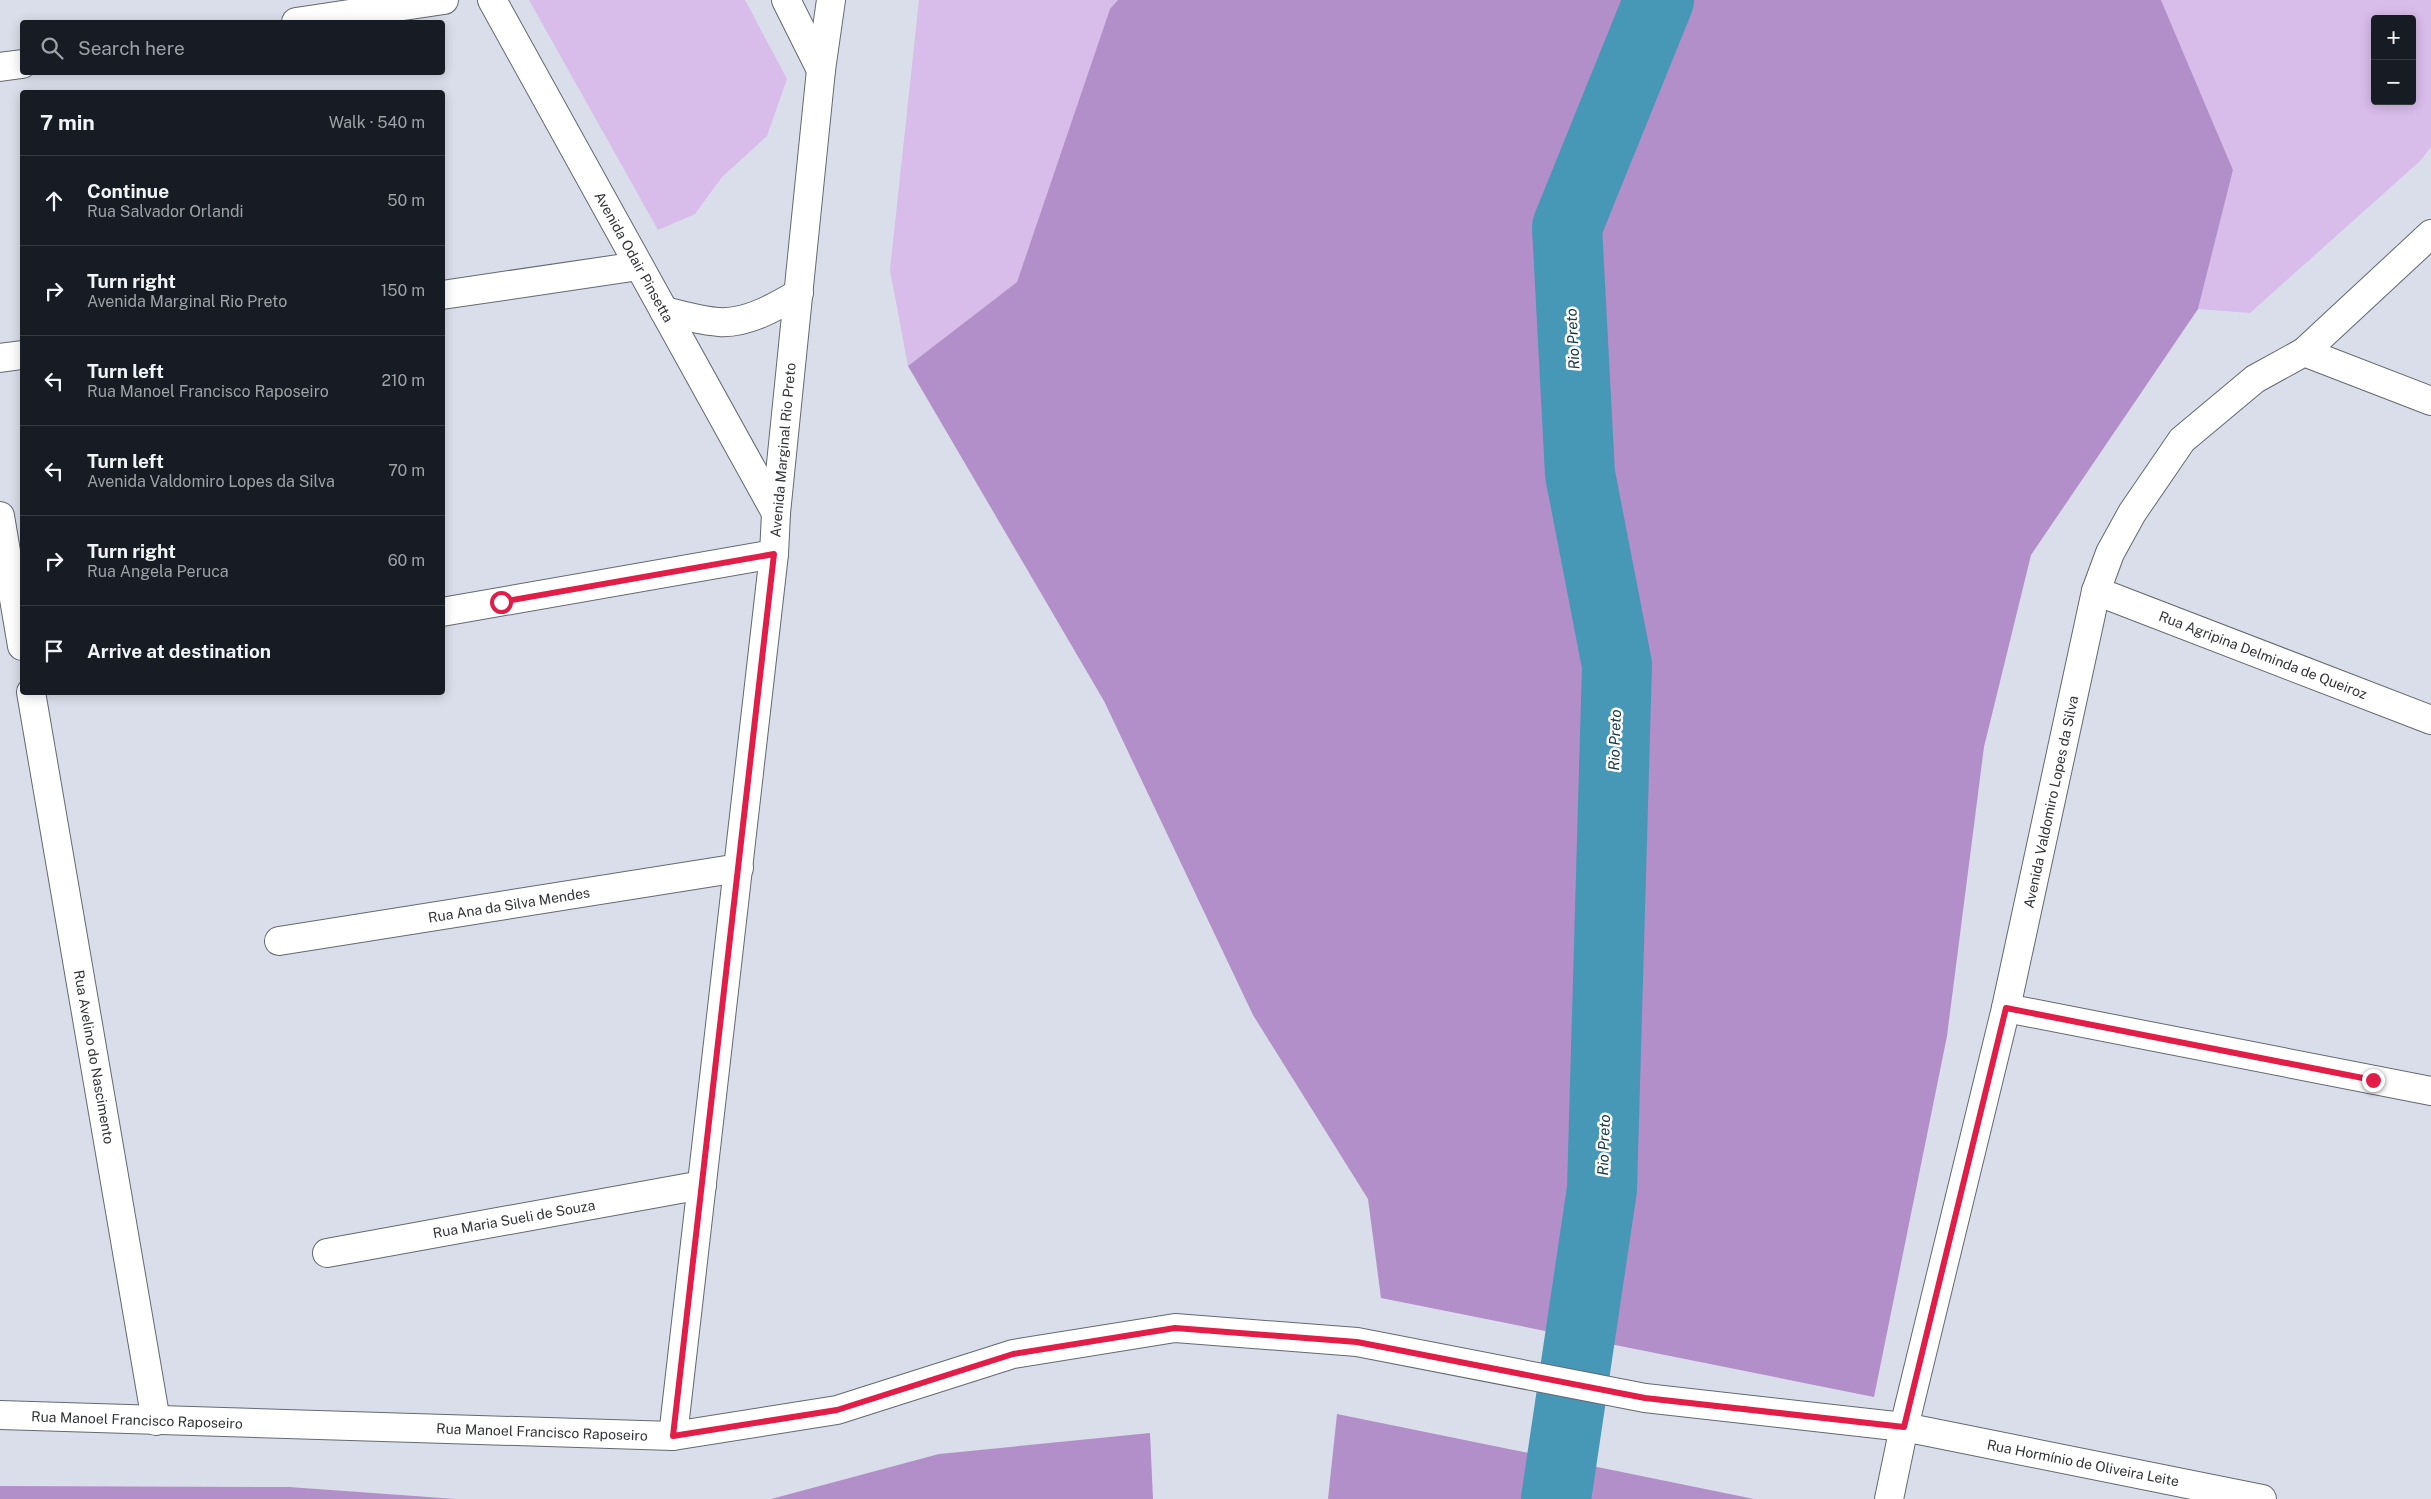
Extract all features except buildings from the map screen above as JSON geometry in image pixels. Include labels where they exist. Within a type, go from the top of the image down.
[{"type":"street","points":[[309,20],[444,0]]},
{"type":"street","name":"Avenida Odair Pinsetta","points":[[492,0],[776,513]]},
{"type":"street","points":[[786,0],[821,70]]},
{"type":"street","name":"Avenida Marginal Rio Preto","points":[[673,1436],[774,554],[776,513],[821,70],[831,0]]},
{"type":"street","points":[[0,67],[20,64]]},
{"type":"street","name":"Avenida Valdomiro Lopes da Silva","points":[[1889,1499],[1904,1427],[2006,1008],[2096,591],[2110,553],[2132,513],[2182,440],[2255,379],[2304,352],[2431,234]]},
{"type":"street","points":[[445,294],[640,266]]},
{"type":"street","points":[[664,312],[720,322],[741,319],[775,308],[799,293]]},
{"type":"street","points":[[2304,352],[2431,401]]},
{"type":"street","points":[[0,358],[20,355]]},
{"type":"street","points":[[0,516],[20,634]]},
{"type":"street","points":[[445,611],[774,554]]},
{"type":"street","name":"Rua Agripina Delminda de Queiroz","points":[[2096,591],[2431,720]]},
{"type":"street","name":"Rua Avelino do Nascimento","points":[[31,695],[156,1421]]},
{"type":"street","name":"Rua Ana da Silva Mendes","points":[[279,941],[739,868]]},
{"type":"street","points":[[2006,1008],[2431,1091]]},
{"type":"street","name":"Rua Maria Sueli de Souza","points":[[327,1253],[702,1185]]},
{"type":"street","name":"Rua Manoel Francisco Raposeiro","points":[[0,1415],[673,1436],[837,1410],[1013,1354],[1175,1328],[1357,1342],[1645,1398],[1904,1427]]},
{"type":"street","name":"Rua Hormínio de Oliveira Leite","points":[[1904,1427],[2262,1499]]},
{"type":"shaded area","points":[[529,0],[745,0],[787,79],[767,136],[722,177],[695,214],[658,230]]},
{"type":"shaded area","points":[[919,0],[1118,0],[1110,10],[1017,282],[908,366],[890,270]]},
{"type":"shaded area","points":[[1118,0],[2161,0],[2233,170],[2198,309],[2031,555],[1984,747],[1947,1036],[1874,1397],[1381,1298],[1368,1199],[1253,1015],[1104,701],[908,366],[1017,282],[1110,9]]},
{"type":"shaded area","points":[[2161,0],[2431,0],[2431,147],[2420,161],[2250,313],[2198,309],[2233,170]]},
{"type":"shaded area","points":[[1337,1414],[1754,1499],[1328,1499]]},
{"type":"shaded area","points":[[1150,1433],[1153,1499],[771,1499],[939,1454]]},
{"type":"shaded area","points":[[0,1486],[289,1487],[456,1499],[0,1499]]},
{"type":"waterway","name":"Rio Preto","points":[[1556,1499],[1602,1189],[1617,665],[1580,474],[1567,227],[1659,0]]},
{"type":"route","points":[[501,602],[774,554],[673,1436],[837,1410],[1013,1354],[1175,1328],[1357,1342],[1645,1398],[1904,1427],[2006,1008],[2373,1080]]}]
